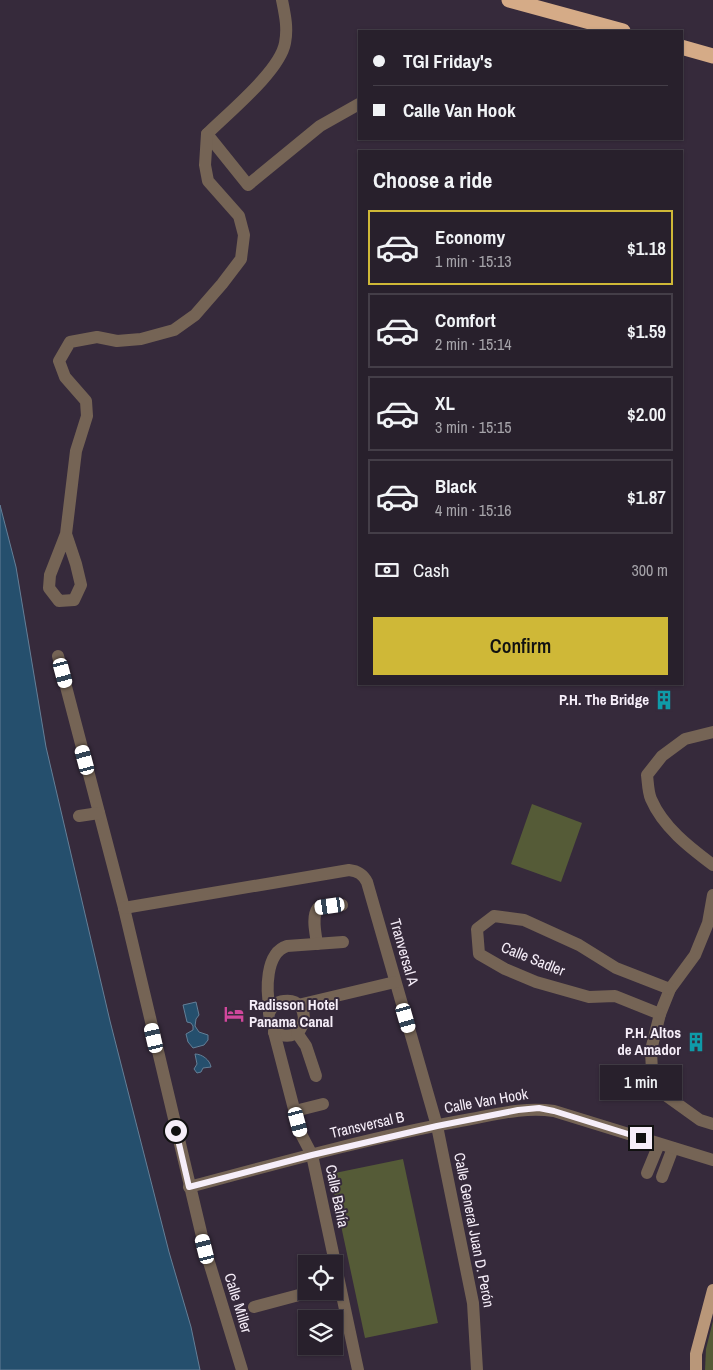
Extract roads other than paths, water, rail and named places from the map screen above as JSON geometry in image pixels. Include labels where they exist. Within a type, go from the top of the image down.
[{"type":"highway","points":[[509,0],[619,30]]},
{"type":"highway","points":[[683,48],[712,56]]},
{"type":"main road","points":[[696,1370],[696,1354],[713,1290]]},
{"type":"street","points":[[66,534],[81,585],[74,600],[59,601],[49,588],[50,575],[66,534],[76,451],[87,416],[86,401],[65,377],[59,361],[70,342],[97,337],[117,341],[141,339],[174,330],[195,315],[241,259],[244,235],[239,216],[208,181],[205,165],[207,134],[264,78],[279,58],[285,44],[287,26],[282,0]]},
{"type":"street","points":[[207,134],[248,185],[320,126],[358,105]]},
{"type":"street","name":"Calle Miller","points":[[58,656],[124,908],[189,1187],[205,1249],[242,1370]]},
{"type":"street","points":[[713,732],[685,739],[662,756],[647,775],[651,798],[664,821],[688,847],[713,864]]},
{"type":"street","points":[[79,816],[99,813]]},
{"type":"street","name":"Tranversal A","points":[[124,908],[349,870],[363,875],[367,882],[437,1126]]},
{"type":"street","points":[[713,895],[708,922],[695,955],[670,989],[660,1014],[651,1050],[652,1072],[661,1092],[700,1120],[713,1124]]},
{"type":"street","points":[[317,944],[315,911],[318,908],[342,904]]},
{"type":"street","name":"Calle Sadler","points":[[660,1014],[616,996],[589,997],[536,982],[505,969],[479,954],[477,928],[494,916],[524,920],[579,945],[616,968],[670,989]]},
{"type":"street","points":[[316,1076],[306,1046],[297,1033],[303,1025],[302,1010],[298,1005],[290,1001],[273,1008],[267,993],[272,960],[281,948],[343,942]]},
{"type":"street","points":[[298,1005],[395,982]]},
{"type":"street","name":"Calle Bahía","points":[[297,1033],[285,1036],[274,1032],[300,1132],[312,1155],[331,1255]]},
{"type":"street","points":[[295,1111],[323,1104]]},
{"type":"street","name":"Calle Van Hook","points":[[437,1126],[518,1110],[539,1108],[713,1160]]},
{"type":"street","name":"Transversal B","points":[[189,1187],[312,1155],[437,1126]]},
{"type":"street","name":"Calle General Juan D. Perón","points":[[437,1126],[473,1303],[477,1370]]},
{"type":"street","points":[[647,1173],[659,1144]]},
{"type":"street","points":[[662,1177],[673,1148]]},
{"type":"street","points":[[254,1307],[298,1295]]},
{"type":"street","name":"Calle Bahía","points":[[341,1300],[358,1370]]},
{"type":"water","points":[[0,505],[16,567],[46,747],[110,1021],[169,1252],[191,1327],[200,1370],[0,1370]]},
{"type":"water","points":[[196,1002],[199,1015],[195,1026],[199,1032],[208,1035],[208,1040],[204,1045],[193,1048],[188,1042],[186,1034],[193,1030],[193,1026],[187,1022],[183,1005]]},
{"type":"water","points":[[195,1054],[205,1058],[211,1067],[203,1068],[201,1072],[197,1073],[194,1069],[197,1064]]},
{"type":"tunnel","points":[[269,1013],[269,1023],[274,1032]]},
{"type":"place","name":"P.H. The Bridge","points":[[664,700]]},
{"type":"place","name":"Radisson Hotel Panama Canal","points":[[234,1014]]},
{"type":"place","name":"P.H. Altos de Amador","points":[[696,1042]]}]
